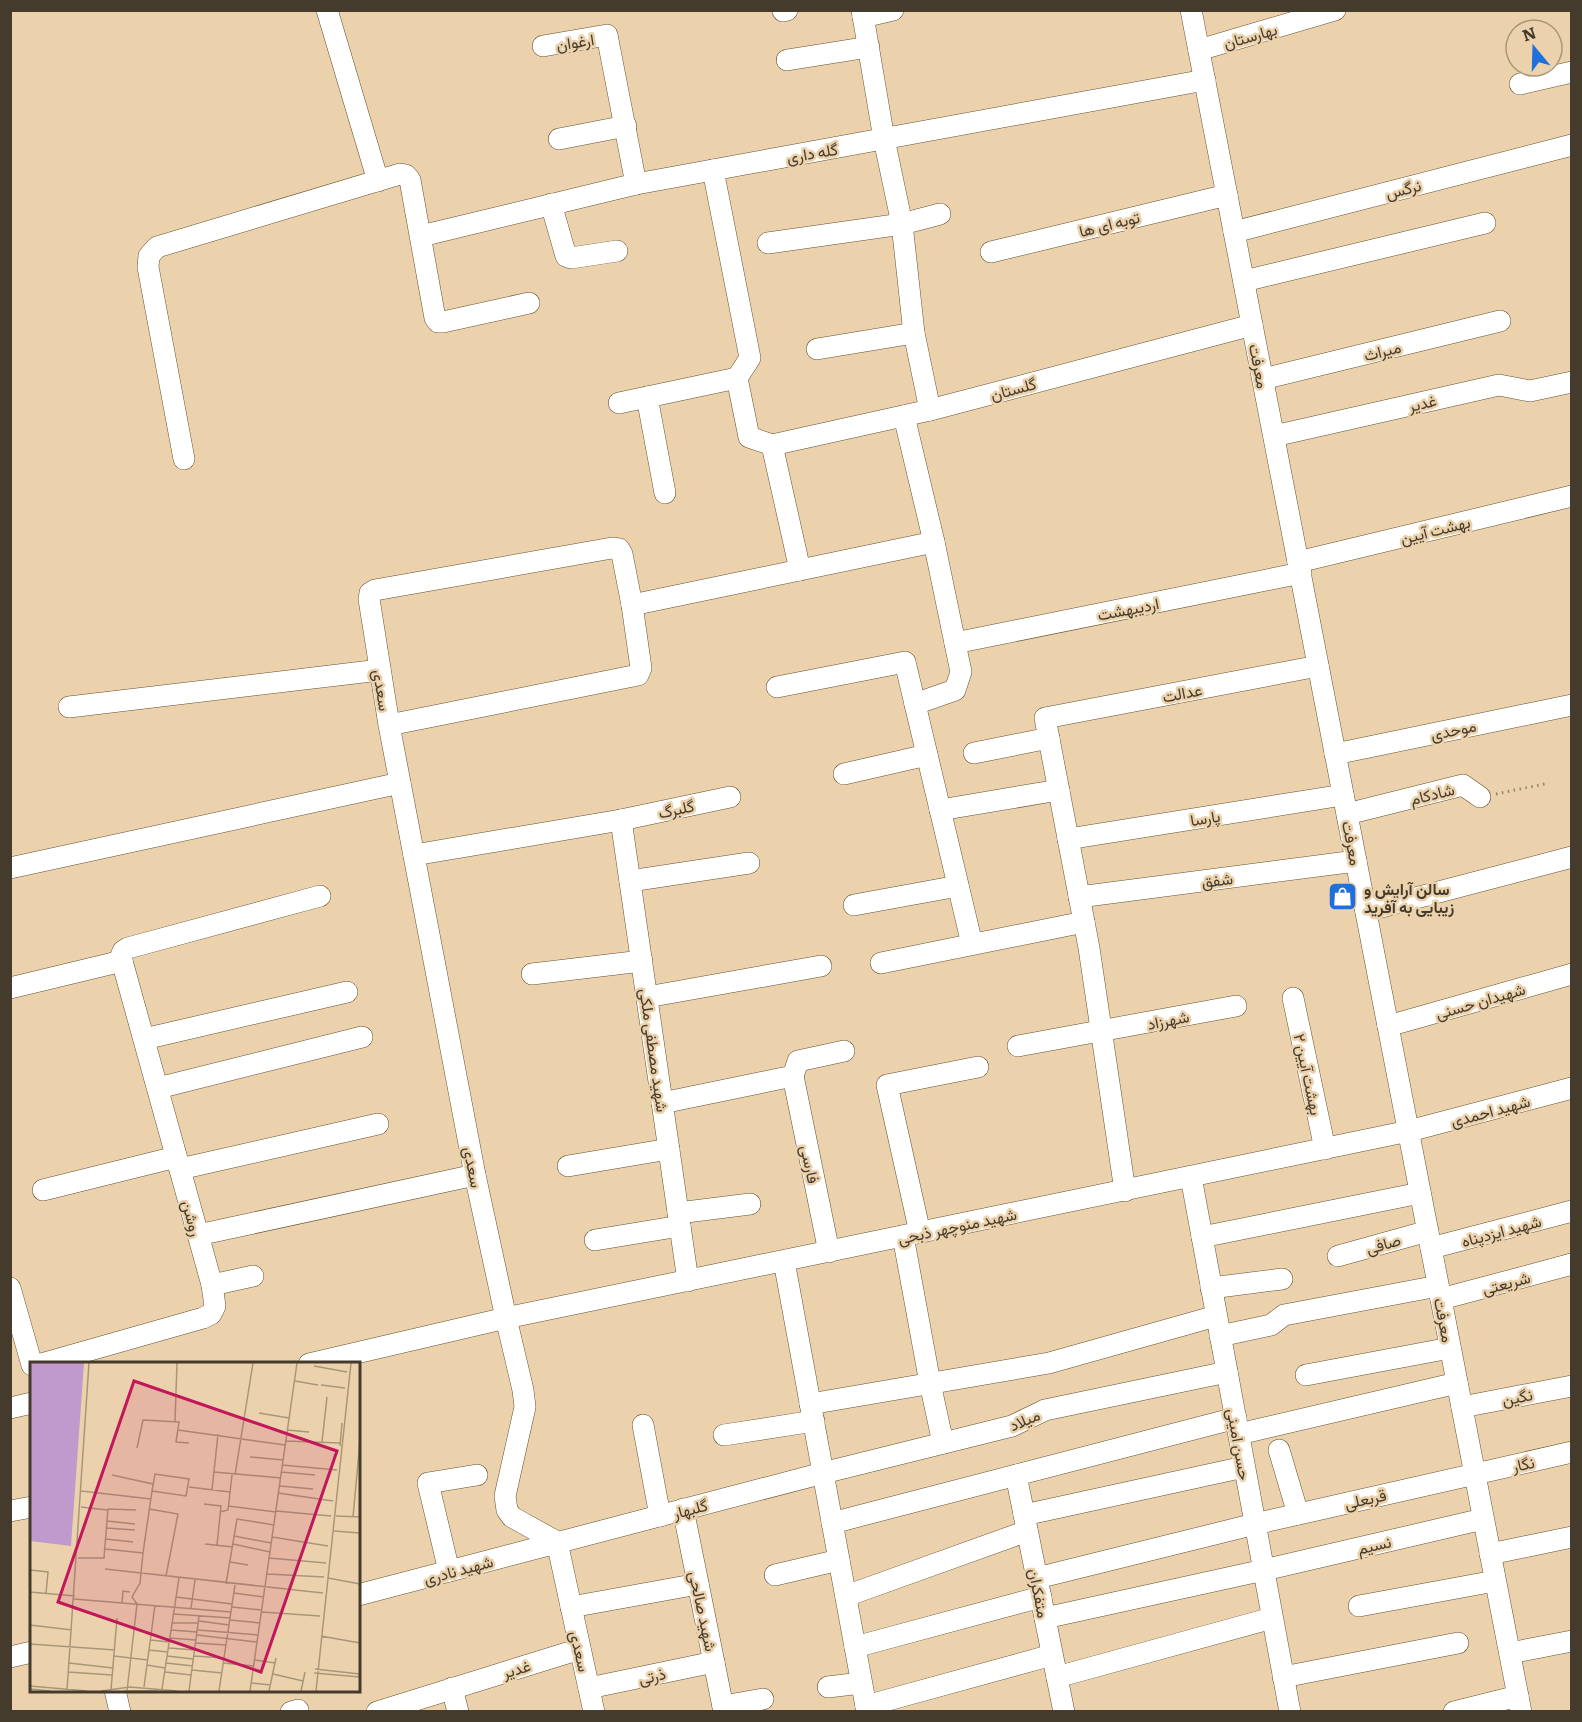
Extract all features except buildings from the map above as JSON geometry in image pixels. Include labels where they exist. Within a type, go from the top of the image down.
[{"type":"street","points":[[327,10],[378,181]]},
{"type":"street","points":[[893,10],[863,14],[884,139],[902,224],[914,333],[930,410]]},
{"type":"street","name":"معرفت","points":[[1191,10],[1519,1704]]},
{"type":"street","name":"بهارستان","points":[[1199,50],[1335,10]]},
{"type":"street","name":"ارغوان","points":[[543,46],[607,35],[626,126]]},
{"type":"street","points":[[787,60],[868,47]]},
{"type":"street","points":[[1520,84],[1572,72]]},
{"type":"street","name":"گله داری","points":[[421,236],[636,184],[1205,80]]},
{"type":"street","points":[[559,139],[626,126],[636,184]]},
{"type":"street","name":"نرگس","points":[[1234,231],[1572,145]]},
{"type":"street","points":[[713,170],[750,358],[737,378],[749,437],[772,445],[800,570]]},
{"type":"street","points":[[184,459],[148,267],[149,256],[157,247],[400,174],[406,175],[410,180],[435,318],[438,322],[529,303]]},
{"type":"street","name":"توبه ای ها","points":[[991,252],[1227,195]]},
{"type":"street","points":[[551,204],[566,256],[571,258],[617,251]]},
{"type":"street","points":[[768,243],[902,224],[940,214]]},
{"type":"street","points":[[1244,281],[1485,223]]},
{"type":"street","name":"میراث","points":[[1263,379],[1500,321]]},
{"type":"street","name":"گلستان","points":[[772,445],[930,410],[1252,325]]},
{"type":"street","points":[[817,349],[914,333]]},
{"type":"street","points":[[619,403],[737,378]]},
{"type":"street","name":"غدیر","points":[[1274,436],[1499,384],[1530,391],[1572,382]]},
{"type":"street","points":[[647,397],[665,493]]},
{"type":"street","points":[[904,416],[934,542],[961,672],[955,690],[915,704]]},
{"type":"street","name":"بهشت آیین","points":[[1299,568],[1572,496]]},
{"type":"street","points":[[389,725],[638,675],[641,668],[632,604],[934,542]]},
{"type":"street","name":"سعدی","points":[[594,1712],[557,1542],[512,1517],[507,1510],[505,1496],[525,1407],[523,1390],[475,1175],[389,725],[369,599],[370,593],[375,590],[612,548],[619,549],[622,554],[632,604]]},
{"type":"street","name":"اردیبهشت","points":[[955,643],[1299,568]]},
{"type":"street","points":[[777,687],[905,662],[972,945]]},
{"type":"street","name":"عدالت","points":[[1049,738],[1045,718],[1318,666]]},
{"type":"street","points":[[69,707],[380,670]]},
{"type":"street","name":"موحدی","points":[[1335,754],[1572,705]]},
{"type":"street","points":[[974,753],[1049,738],[1084,922],[1125,1191]]},
{"type":"street","points":[[844,774],[927,755]]},
{"type":"street","points":[[10,868],[400,783]]},
{"type":"street","name":"شادکام","points":[[1345,805],[1463,785],[1480,797]]},
{"type":"street","points":[[940,810],[1059,790]]},
{"type":"street","name":"گلبرگ","points":[[414,855],[621,820],[730,797]]},
{"type":"street","name":"پارسا","points":[[1068,838],[1345,805]]},
{"type":"street","name":"شهید مصطفی ملکی","points":[[621,820],[688,1281]]},
{"type":"street","points":[[1366,910],[1572,857]]},
{"type":"street","name":"شفق","points":[[1079,897],[1356,861]]},
{"type":"street","points":[[630,881],[749,863]]},
{"type":"street","points":[[854,905],[958,885]]},
{"type":"street","points":[[10,988],[123,956],[128,948],[320,896]]},
{"type":"street","points":[[881,963],[1084,922]]},
{"type":"street","name":"روشن","points":[[48,1362],[192,1321],[211,1314],[215,1306],[212,1285],[123,956]]},
{"type":"street","points":[[532,974],[642,961]]},
{"type":"street","points":[[647,997],[821,966]]},
{"type":"street","name":"شهیدان حسنی","points":[[1388,1026],[1572,974]]},
{"type":"street","points":[[144,1039],[346,992]]},
{"type":"street","name":"بهشت آیین ۲","points":[[1293,998],[1325,1149]]},
{"type":"street","name":"شهرزاد","points":[[1018,1046],[1236,1006]]},
{"type":"street","points":[[158,1088],[362,1037]]},
{"type":"street","points":[[662,1104],[793,1076],[798,1061],[844,1051]]},
{"type":"street","points":[[943,1443],[930,1383],[912,1235],[887,1085],[978,1067]]},
{"type":"street","name":"فارسی","points":[[793,1076],[829,1252]]},
{"type":"street","name":"شهید احمدی","points":[[1408,1131],[1572,1088]]},
{"type":"street","points":[[43,1190],[378,1124]]},
{"type":"street","name":"شهید منوچهر ذبحی","points":[[318,1362],[506,1318],[1408,1131]]},
{"type":"street","points":[[568,1166],[669,1149]]},
{"type":"street","points":[[198,1235],[475,1175]]},
{"type":"street","name":"حسن امینی","points":[[1191,1177],[1290,1712]]},
{"type":"street","points":[[1202,1237],[1420,1193]]},
{"type":"street","points":[[595,1240],[750,1204]]},
{"type":"street","name":"شهید ایزدپناه","points":[[1429,1239],[1572,1211]]},
{"type":"street","name":"صافی","points":[[1338,1256],[1429,1239]]},
{"type":"street","points":[[784,1261],[866,1709],[1052,1655]]},
{"type":"street","name":"شریعتی","points":[[724,1434],[930,1383],[1049,1363],[1218,1326],[1271,1325],[1284,1315],[1440,1292],[1572,1264]]},
{"type":"street","points":[[212,1285],[253,1276]]},
{"type":"street","points":[[1211,1288],[1282,1279]]},
{"type":"street","points":[[10,1288],[31,1362]]},
{"type":"street","points":[[1306,1375],[1450,1348]]},
{"type":"street","name":"میلاد","points":[[823,1473],[1012,1426],[1045,1410],[1227,1372]]},
{"type":"street","points":[[832,1523],[1016,1475],[1237,1426],[1457,1383]]},
{"type":"street","name":"نگین","points":[[1462,1407],[1572,1386]]},
{"type":"street","points":[[10,1408],[30,1403]]},
{"type":"street","points":[[643,1425],[660,1516]]},
{"type":"street","points":[[1279,1450],[1298,1514]]},
{"type":"street","name":"نگار","points":[[1475,1473],[1572,1452]]},
{"type":"street","points":[[846,1596],[1026,1523],[1244,1467]]},
{"type":"street","name":"گلبهار","points":[[557,1542],[823,1473]]},
{"type":"street","name":"قربعلی","points":[[1041,1598],[1255,1524],[1475,1473]]},
{"type":"street","points":[[449,1571],[428,1483],[477,1475]]},
{"type":"street","name":"متفکران","points":[[1016,1475],[1064,1712]]},
{"type":"street","points":[[10,1511],[30,1507]]},
{"type":"street","name":"شهید صالحی","points":[[683,1509],[724,1709]]},
{"type":"street","name":"نسیم","points":[[1041,1598],[1264,1570],[1484,1518]]},
{"type":"street","points":[[1490,1554],[1572,1537]]},
{"type":"street","name":"شهید نادری","points":[[360,1594],[557,1542]]},
{"type":"street","points":[[775,1575],[839,1560]]},
{"type":"street","points":[[1359,1606],[1496,1581]]},
{"type":"street","points":[[571,1607],[698,1584]]},
{"type":"street","points":[[855,1647],[1041,1598]]},
{"type":"street","points":[[1057,1677],[1272,1618]]},
{"type":"street","points":[[1510,1653],[1572,1641]]},
{"type":"street","points":[[1283,1677],[1458,1643]]},
{"type":"street","name":"غدیر","points":[[378,1712],[580,1649]]},
{"type":"street","points":[[10,1657],[30,1652]]},
{"type":"street","name":"ذرتی","points":[[589,1688],[714,1662]]},
{"type":"street","points":[[828,1688],[861,1683]]},
{"type":"street","points":[[452,1688],[458,1712]]},
{"type":"street","points":[[115,1692],[120,1712]]},
{"type":"street","points":[[724,1709],[763,1699]]},
{"type":"street","points":[[1454,1712],[1519,1704]]},
{"type":"path","name":"شادکام","points":[[1480,797],[1549,783]]},
{"type":"place","name":"سالن آرایش و زیبایی به آفرید","points":[[1343,897]]}]
